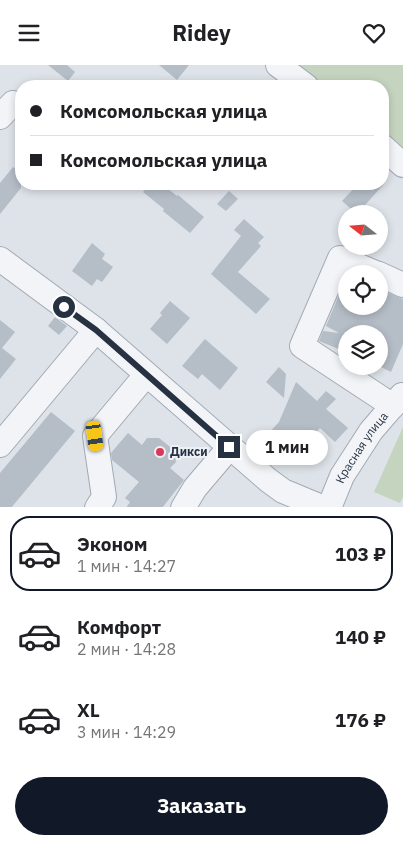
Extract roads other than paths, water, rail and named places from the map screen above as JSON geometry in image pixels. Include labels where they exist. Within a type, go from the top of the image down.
[{"type":"street","points":[[278,65],[298,80]]},
{"type":"street","points":[[389,152],[403,165]]},
{"type":"street","points":[[357,265],[340,258],[302,346],[398,400]]},
{"type":"street","points":[[0,259],[96,330],[229,447],[283,491],[324,507]]},
{"type":"street","points":[[388,278],[403,285]]},
{"type":"street","points":[[0,445],[96,330]]},
{"type":"street","points":[[97,507],[104,497],[95,436],[146,375]]},
{"type":"street","name":"Красная улица","points":[[328,507],[342,476],[371,431],[398,400]]},
{"type":"street","points":[[183,507],[195,488],[229,447]]},
{"type":"place","name":"Дикси","points":[[160,452]]}]
